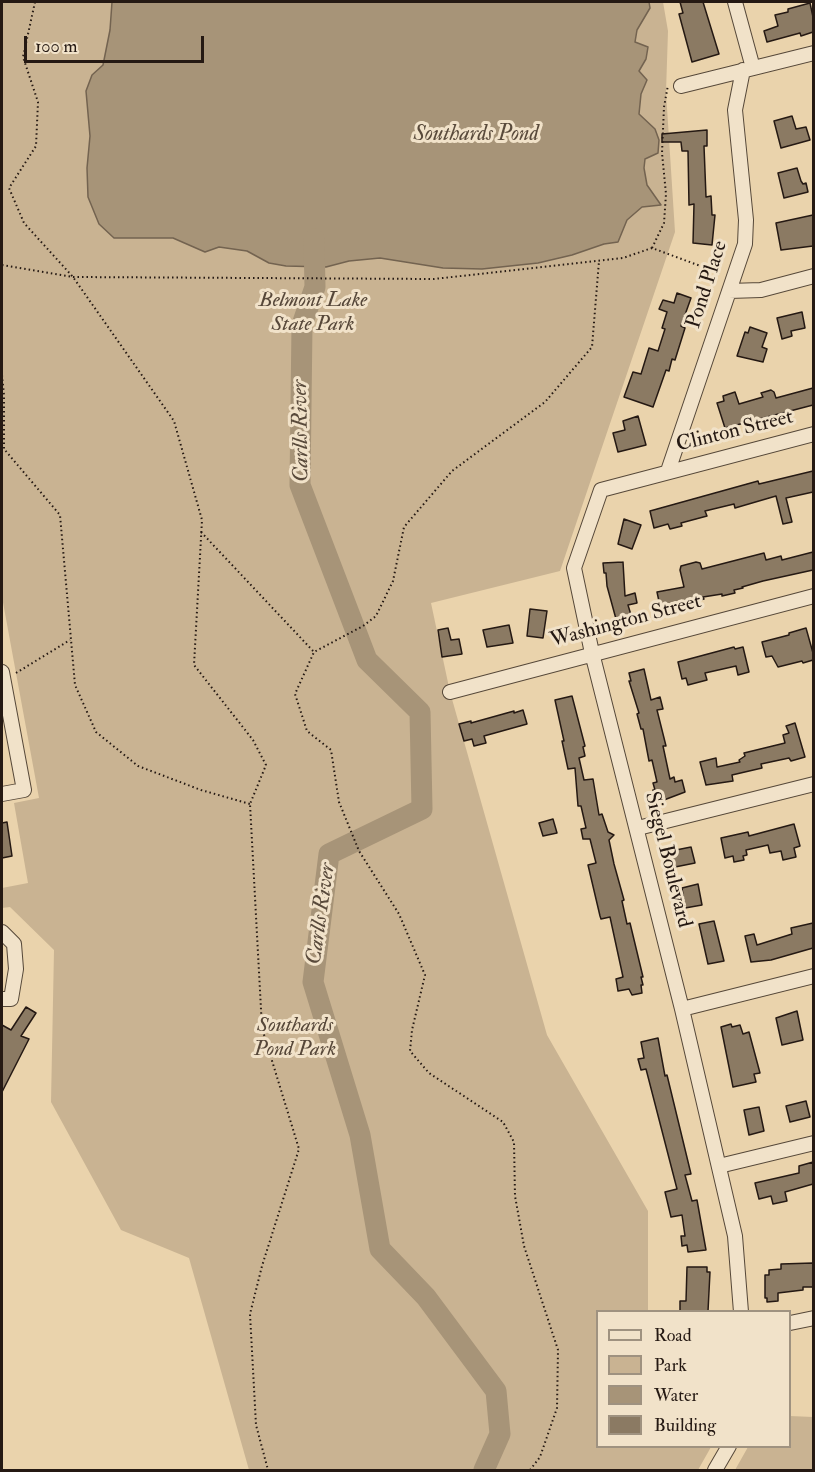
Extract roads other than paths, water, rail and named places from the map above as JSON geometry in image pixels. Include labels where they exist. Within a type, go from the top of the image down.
[{"type":"street","name":"Pond Place","points":[[668,471],[745,244],[746,220],[735,110],[748,69],[735,2]]},
{"type":"street","points":[[675,84],[813,53]]},
{"type":"street","points":[[731,284],[761,290],[813,276]]},
{"type":"street","name":"Clinton Street","points":[[668,471],[813,434]]},
{"type":"street","name":"Siegel Boulevard","points":[[668,471],[601,490],[574,568],[592,652],[638,828],[735,1236],[741,1310]]},
{"type":"street","name":"Washington Street","points":[[450,692],[592,652],[813,596]]},
{"type":"street","points":[[2,676],[24,790],[2,794]]},
{"type":"street","points":[[638,828],[813,784]]},
{"type":"street","points":[[2,932],[14,944],[16,969],[11,999],[2,999]]},
{"type":"street","points":[[682,1009],[813,976]]},
{"type":"street","points":[[719,1166],[813,1143]]},
{"type":"street","points":[[791,1323],[813,1318]]},
{"type":"street","points":[[715,1470],[728,1448]]},
{"type":"water","name":"Southards Pond","points":[[112,2],[649,2],[650,8],[637,30],[635,42],[648,47],[646,59],[639,71],[647,80],[641,94],[639,114],[655,129],[659,140],[658,153],[645,159],[644,168],[647,185],[661,205],[642,207],[627,220],[618,242],[538,263],[482,269],[443,268],[380,258],[349,261],[326,267],[286,266],[269,263],[247,251],[219,247],[205,252],[173,238],[114,238],[99,224],[88,197],[87,168],[90,136],[86,91],[92,75],[103,65],[110,30]]},
{"type":"waterway","name":"Carlls River","points":[[314,239],[315,287],[302,325],[300,485],[367,660],[420,712],[422,809],[329,854],[313,982],[360,1135],[380,1249],[426,1297],[496,1391],[500,1434],[484,1470]]},
{"type":"park label","name":"Belmont Lake State Park","points":[[313,313]]},
{"type":"park label","name":"Southards Pond Park","points":[[295,1038]]}]
